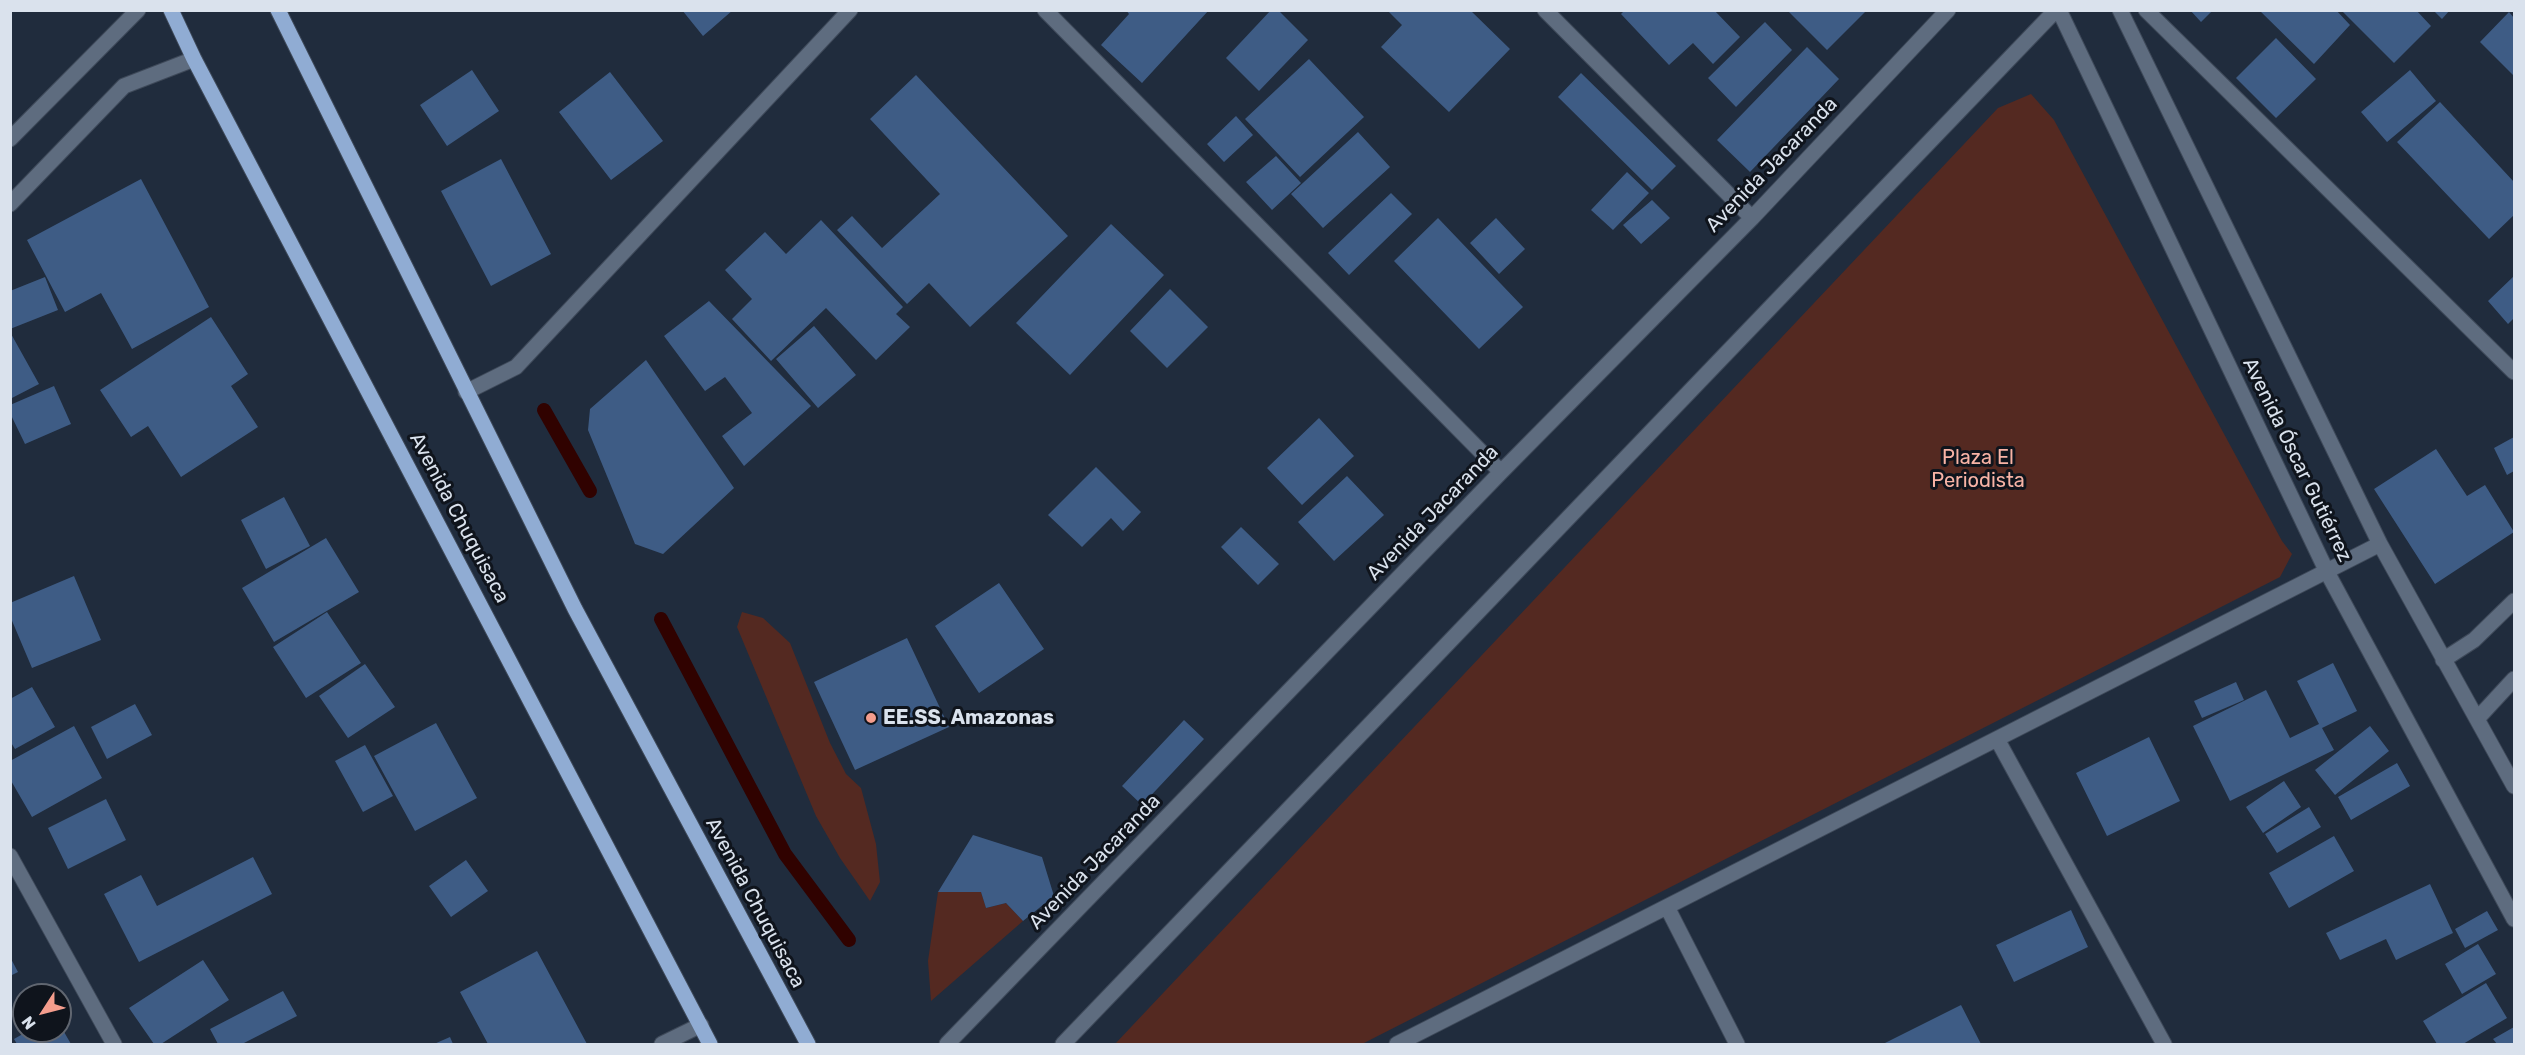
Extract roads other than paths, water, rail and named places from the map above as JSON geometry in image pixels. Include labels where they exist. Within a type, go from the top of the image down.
[{"type":"main road","name":"Avenida Chuquisaca","points":[[171,10],[194,59],[710,1044]]},
{"type":"main road","name":"Avenida Chuquisaca","points":[[278,10],[575,609],[808,1044]]},
{"type":"street","points":[[10,139],[138,10]]},
{"type":"street","points":[[466,392],[516,367],[850,10]]},
{"type":"street","points":[[1044,10],[1501,472]]},
{"type":"street","points":[[1545,10],[1752,218]]},
{"type":"street","name":"Avenida Jacaranda","points":[[947,1044],[1501,472],[1752,218],[1948,10]]},
{"type":"street","points":[[1063,1044],[2057,10]]},
{"type":"street","name":"Avenida Óscar Gutiérrez","points":[[2057,10],[2327,572],[2514,919]]},
{"type":"street","name":"Avenida Óscar Gutiérrez","points":[[2120,10],[2380,544],[2514,786]]},
{"type":"street","points":[[2146,10],[2514,372]]},
{"type":"street","points":[[10,204],[124,86],[194,59]]},
{"type":"street","points":[[1397,1044],[2380,544]]},
{"type":"street","points":[[2443,660],[2474,640],[2514,601]]},
{"type":"street","points":[[2478,718],[2514,680]]},
{"type":"street","points":[[1997,739],[2164,1044]]},
{"type":"street","points":[[10,856],[114,1044]]},
{"type":"street","points":[[1667,907],[1737,1044]]},
{"type":"street","points":[[662,1044],[701,1025]]},
{"type":"waterway","points":[[544,410],[590,491]]},
{"type":"waterway","points":[[661,619],[785,854],[849,940]]},
{"type":"place","name":"EE.SS. Amazonas","points":[[871,718]]},
{"type":"park label","name":"Plaza El Periodista","points":[[1978,470]]}]
